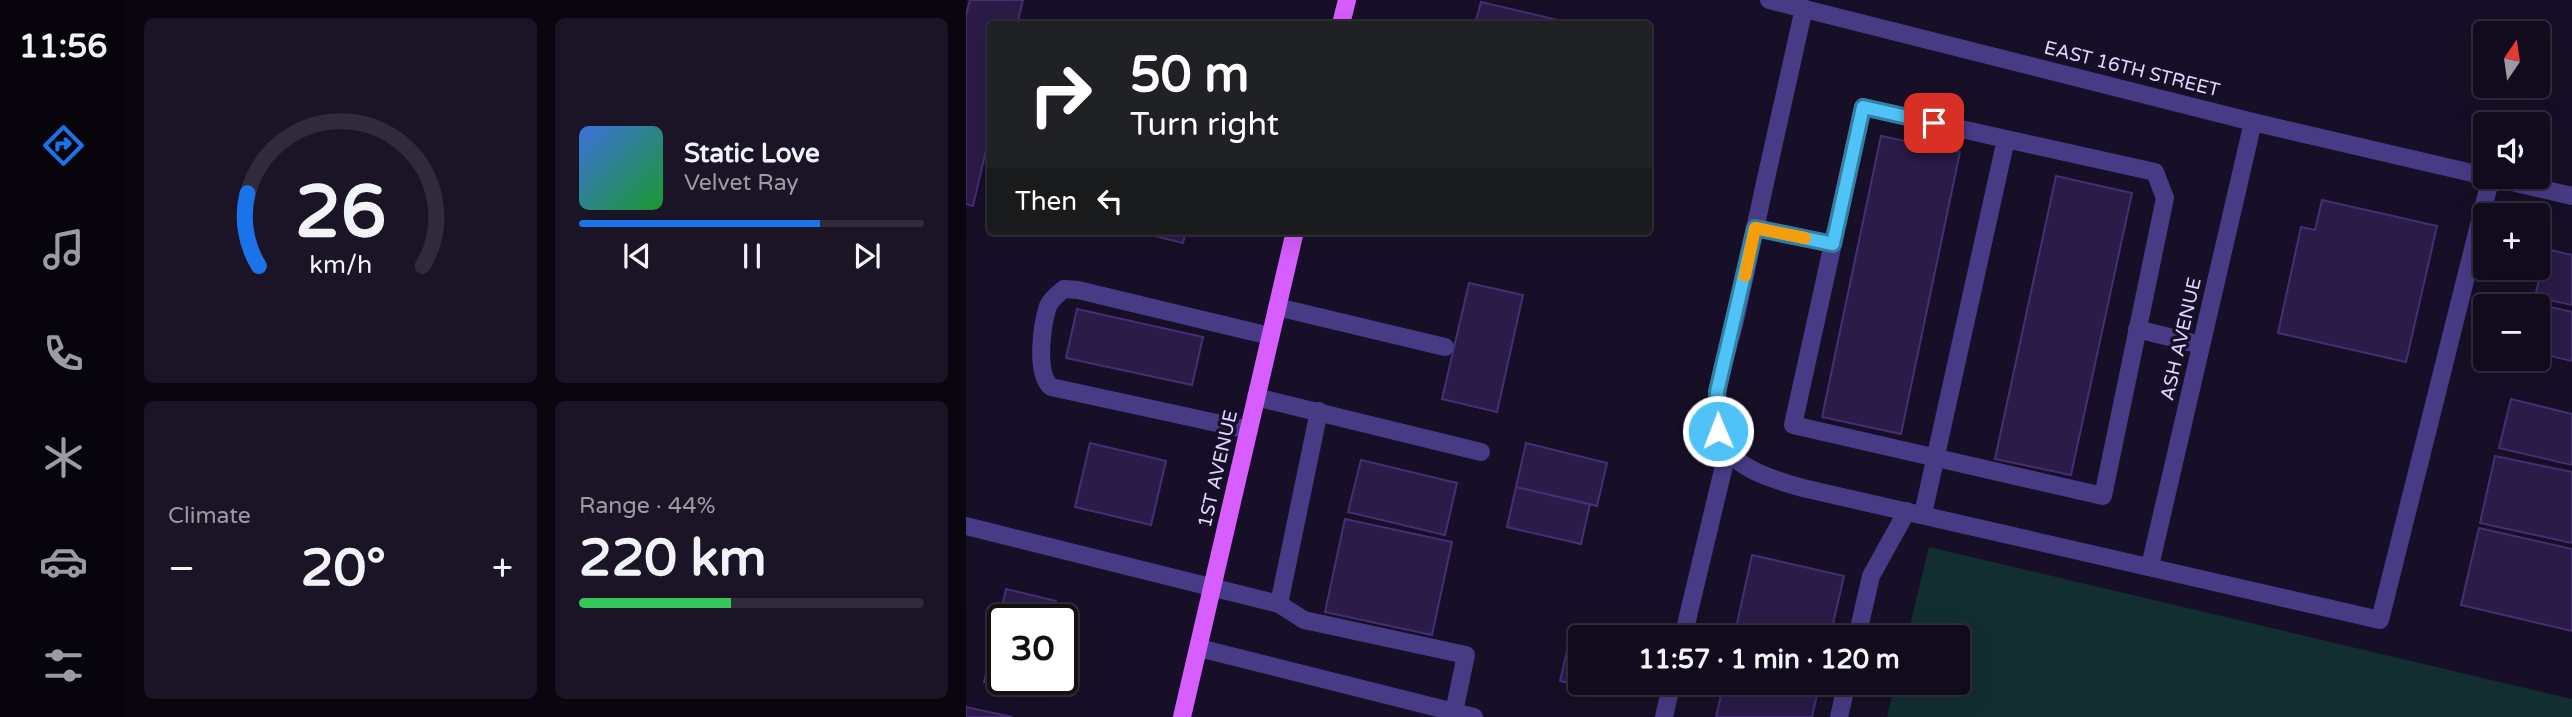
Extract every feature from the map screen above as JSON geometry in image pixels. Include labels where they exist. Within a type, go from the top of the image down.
[{"type":"main road","points":[[1342,21],[1347,0]]},
{"type":"main road","name":"1ST AVENUE","points":[[1182,717],[1294,235]]},
{"type":"street","name":"EAST 16TH STREET","points":[[1769,0],[2253,122],[2473,172]]},
{"type":"street","points":[[1804,8],[1717,392],[1718,431],[1730,454],[1765,478],[2380,620],[2486,189]]},
{"type":"street","points":[[1863,107],[2006,139],[2155,172],[2165,198],[2103,496],[1793,425],[1863,107]]},
{"type":"street","name":"ASH AVENUE","points":[[2150,566],[2253,122]]},
{"type":"street","points":[[1860,625],[1871,576],[1915,512],[1935,457],[2006,139]]},
{"type":"street","name":"EAST 16TH STREET","points":[[2546,189],[2572,195]]},
{"type":"street","points":[[1755,228],[1833,244]]},
{"type":"street","points":[[1249,430],[1051,387],[1044,381],[1040,359],[1049,304],[1064,289],[1077,290],[1270,336]]},
{"type":"street","points":[[1277,307],[1445,347]]},
{"type":"street","points":[[2137,329],[2202,345]]},
{"type":"street","points":[[1256,397],[1481,452]]},
{"type":"street","points":[[1279,604],[1319,411]]},
{"type":"street","points":[[1686,625],[1728,449]]},
{"type":"street","points":[[966,527],[1279,604],[1304,620],[1466,655],[1454,712]]},
{"type":"street","points":[[1199,648],[1474,717]]},
{"type":"street","points":[[1664,717],[1669,695]]},
{"type":"street","points":[[1839,717],[1844,695]]},
{"type":"green space","points":[[1929,547],[2572,699],[2572,717],[1887,717],[1892,695],[1970,695],[1970,625],[1910,625]]},
{"type":"building","points":[[970,0],[1023,0],[1018,21],[987,21],[987,146],[973,206],[966,204],[966,15]]},
{"type":"building","points":[[1481,2],[1562,21],[1476,21]]},
{"type":"building","points":[[1881,136],[1960,152],[1901,434],[1822,417]]},
{"type":"building","points":[[2056,176],[2132,193],[2071,475],[1995,459]]},
{"type":"building","points":[[2322,200],[2437,226],[2406,362],[2278,333],[2301,227],[2315,230]]},
{"type":"building","points":[[1150,235],[1185,235],[1183,243]]},
{"type":"building","points":[[2550,250],[2572,255],[2572,305],[2550,300],[2550,294],[2536,294],[2539,280],[2550,280]]},
{"type":"building","points":[[1469,283],[1523,295],[1497,412],[1442,399]]},
{"type":"building","points":[[2550,307],[2572,312],[2572,361],[2550,356]]},
{"type":"building","points":[[1077,309],[1203,337],[1192,385],[1066,358]]},
{"type":"building","points":[[2511,399],[2572,414],[2572,465],[2499,448]]},
{"type":"building","points":[[1090,443],[1166,461],[1151,525],[1075,507]]},
{"type":"building","points":[[1526,443],[1607,463],[1597,506],[1516,487]]},
{"type":"building","points":[[2495,456],[2572,472],[2572,543],[2480,523]]},
{"type":"building","points":[[1361,460],[1457,483],[1445,535],[1348,512]]},
{"type":"building","points":[[1516,487],[1590,504],[1581,544],[1507,527]]},
{"type":"building","points":[[1345,519],[1452,542],[1432,635],[1325,612]]},
{"type":"building","points":[[2479,528],[2572,549],[2572,631],[2461,605]]},
{"type":"building","points":[[1752,555],[1844,576],[1833,625],[1737,625]]},
{"type":"building","points":[[1006,589],[1056,601],[1055,604],[1002,604]]},
{"type":"building","points":[[1568,646],[1568,683],[1560,681]]},
{"type":"building","points":[[1721,695],[1817,695],[1812,717],[1716,717]]},
{"type":"building","points":[[966,707],[1012,717],[966,717]]},
{"type":"slow traffic","points":[[1745,276],[1755,228],[1805,238]]},
{"type":"route","points":[[1718,431],[1717,392],[1755,228],[1833,244],[1863,107],[1934,123]]}]
